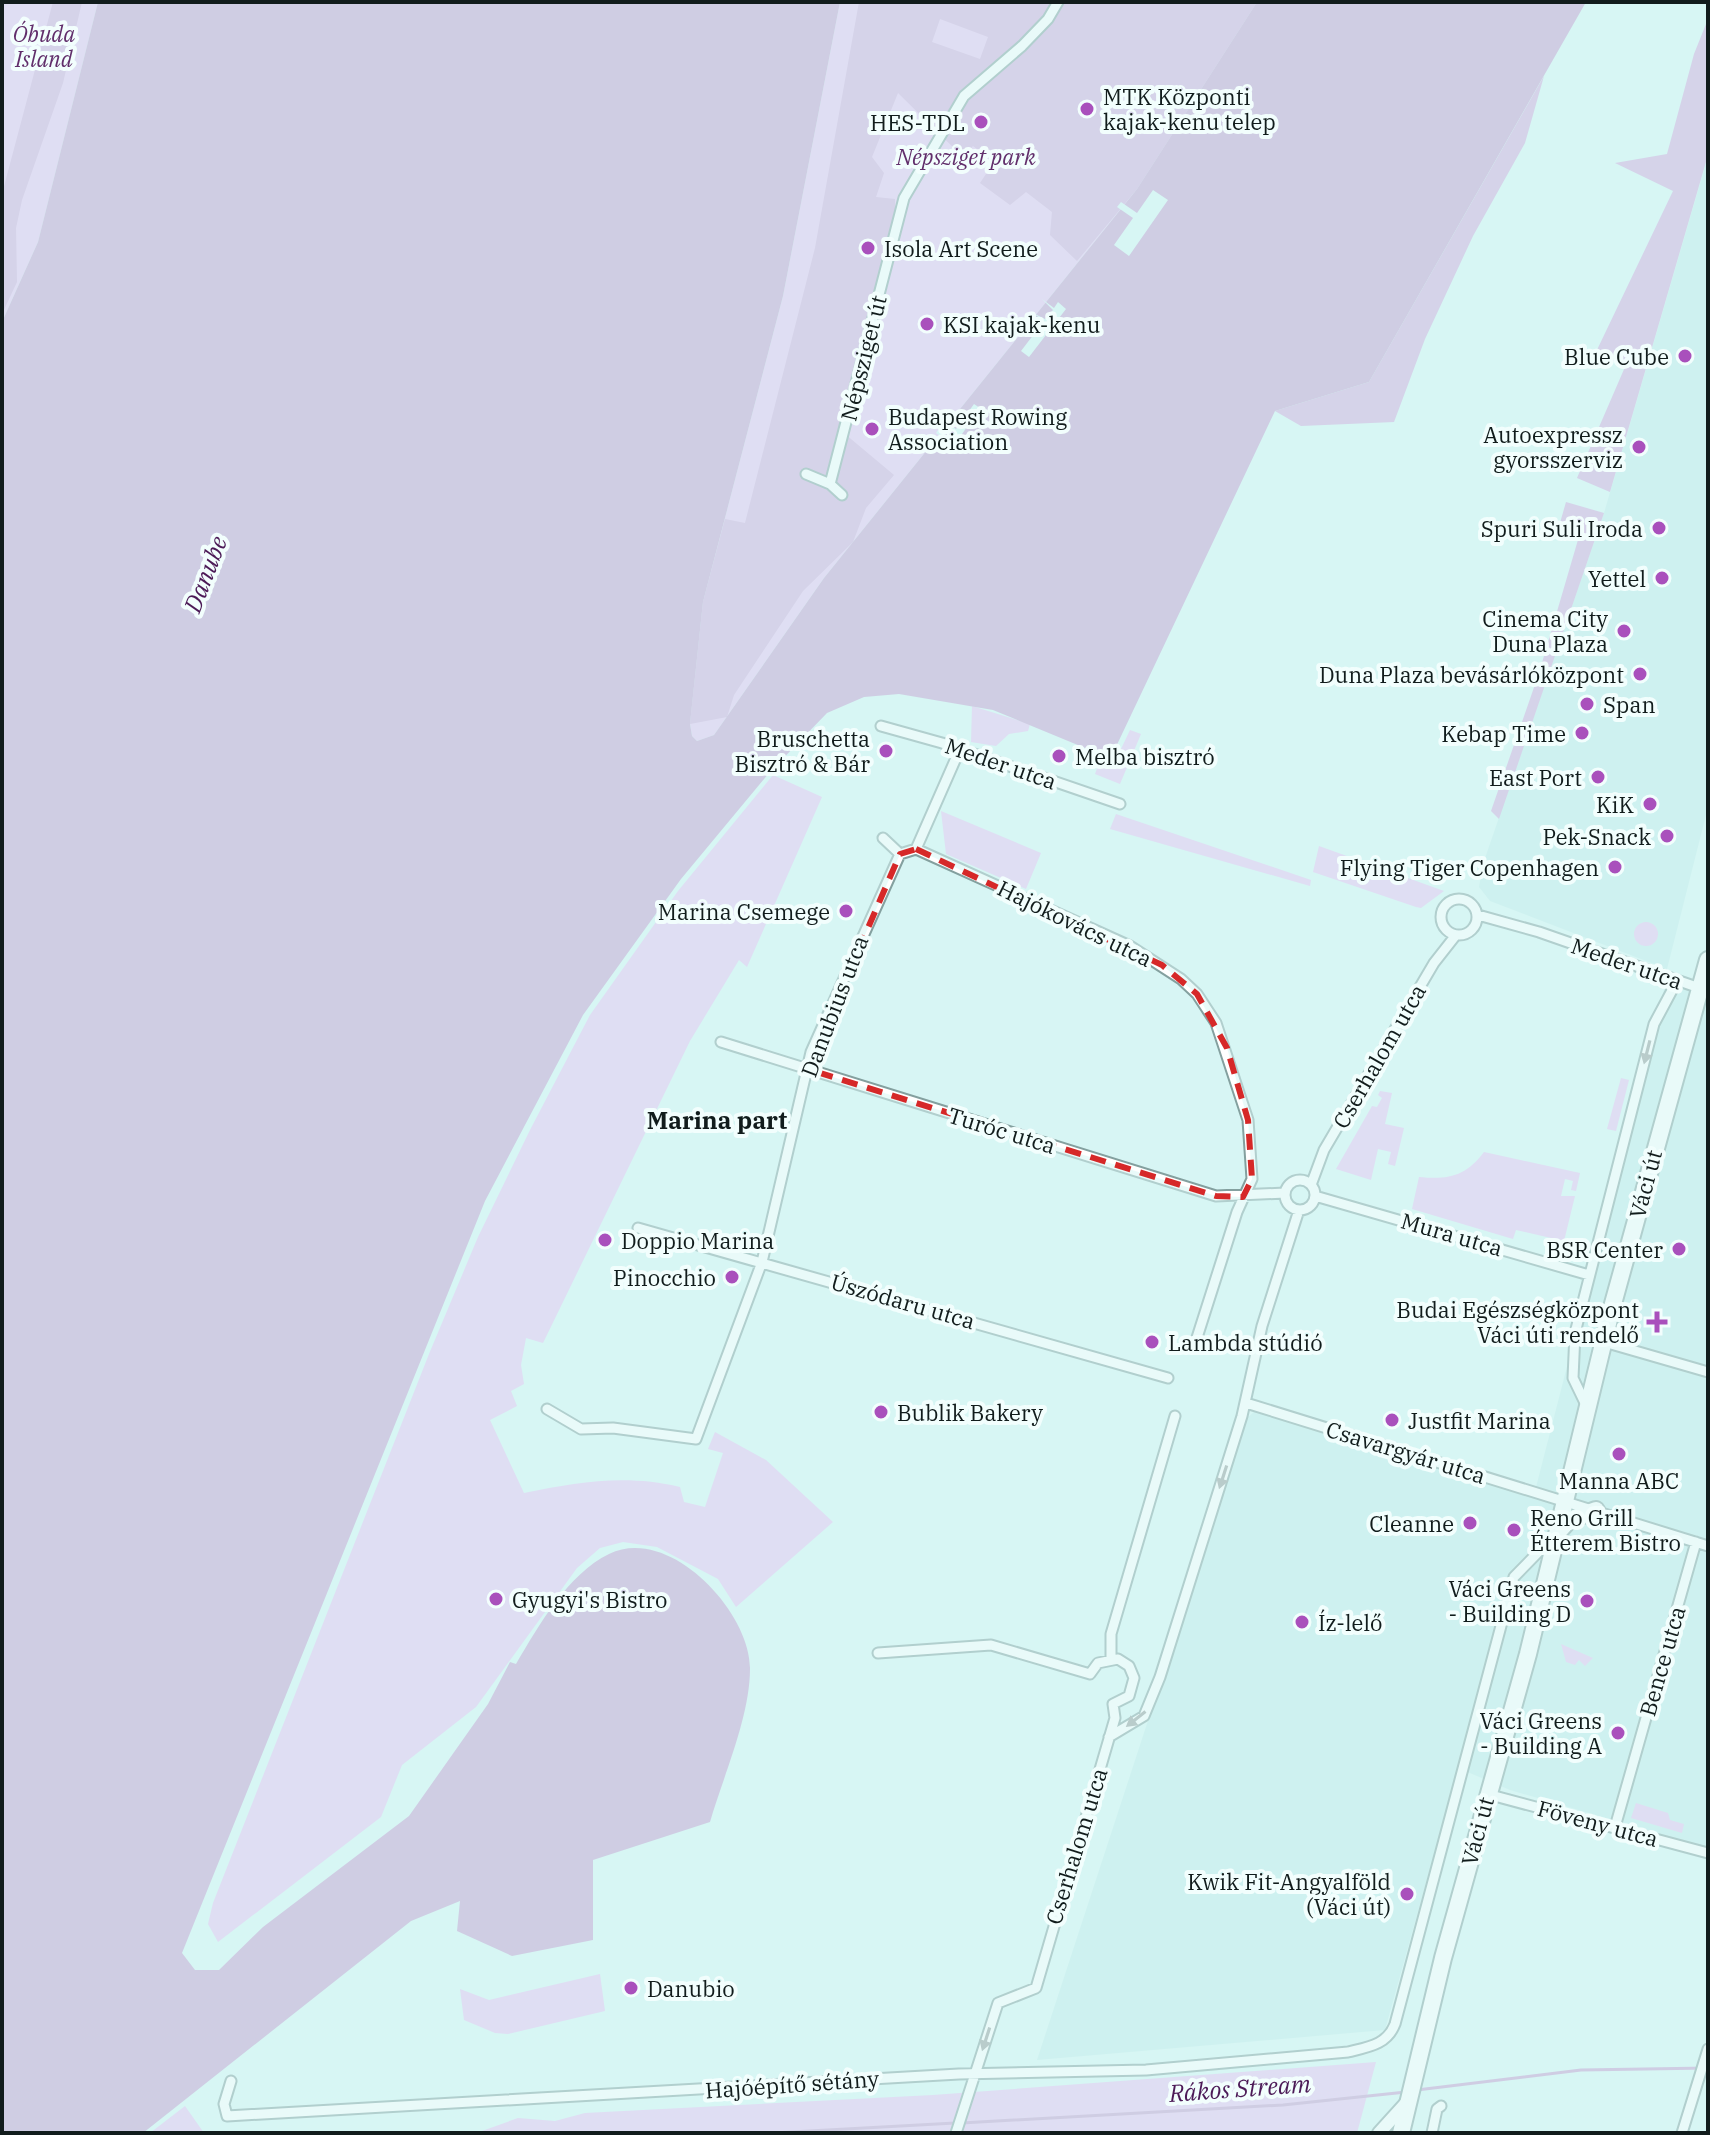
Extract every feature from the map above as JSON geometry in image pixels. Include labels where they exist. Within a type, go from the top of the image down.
[{"type":"main road","name":"Váci út","points":[[1401,2133],[1487,1794],[1528,1654],[1663,1114],[1704,990],[1708,960]]},
{"type":"main road","points":[[1559,1532],[1569,1520],[1596,1510]]},
{"type":"street","name":"Népsziget út","points":[[830,484],[904,198],[964,96],[1022,46],[1048,19],[1058,2]]},
{"type":"street","points":[[806,474],[830,484],[842,495]]},
{"type":"street","name":"Meder utca","points":[[881,726],[960,749],[1120,804]]},
{"type":"street","points":[[883,838],[900,854],[916,849],[960,749]]},
{"type":"street","name":"Hajókovács utca","points":[[916,849],[1130,946],[1162,965],[1197,994],[1227,1048],[1248,1120],[1252,1179],[1243,1197]]},
{"type":"street","name":"Danubius utca","points":[[547,1409],[581,1429],[613,1428],[696,1439],[762,1262],[807,1069],[856,946],[900,854]]},
{"type":"street","points":[[1466,899],[1477,919],[1466,934],[1451,932],[1441,915],[1449,901],[1466,899]]},
{"type":"street","name":"Meder utca","points":[[1477,919],[1539,932],[1704,990]]},
{"type":"street","name":"Cserhalom utca","points":[[1306,1183],[1451,932]]},
{"type":"street","name":"Váci út","points":[[1589,1411],[1573,1378],[1575,1333],[1654,1024],[1677,981]]},
{"type":"street","name":"Turóc utca","points":[[721,1042],[1216,1196],[1285,1193]]},
{"type":"street","points":[[1109,1737],[1144,1716],[1160,1677],[1246,1403],[1262,1326],[1294,1208],[1285,1193],[1289,1185],[1306,1183],[1315,1196],[1311,1205],[1294,1208]]},
{"type":"street","name":"Mura utca","points":[[1315,1196],[1589,1275]]},
{"type":"street","points":[[1194,1347],[1243,1197]]},
{"type":"street","name":"Úszódaru utca","points":[[638,1228],[1168,1378]]},
{"type":"street","points":[[1604,1342],[1708,1372]]},
{"type":"street","name":"Csavargyár utca","points":[[1246,1403],[1708,1546]]},
{"type":"street","points":[[878,1653],[991,1645],[1090,1674],[1098,1663],[1111,1659],[1111,1634],[1175,1416]]},
{"type":"street","name":"Váci út","points":[[1390,2036],[1514,1577],[1559,1532]]},
{"type":"street","name":"Bence utca","points":[[1615,1827],[1696,1542]]},
{"type":"street","name":"Cserhalom utca","points":[[975,2074],[998,2003],[1036,1988],[1115,1718],[1113,1704],[1124,1701],[1132,1691],[1132,1672],[1124,1662],[1111,1659]]},
{"type":"street","name":"Föveny utca","points":[[1487,1794],[1708,1853]]},
{"type":"street","name":"Hajóépítő sétány","points":[[231,2081],[224,2104],[227,2116],[975,2074],[1146,2070],[1348,2052],[1380,2043],[1390,2036]]},
{"type":"street","points":[[1682,2133],[1708,2049]]},
{"type":"street","points":[[956,2133],[975,2074]]},
{"type":"street","points":[[1379,2133],[1408,2101]]},
{"type":"street","points":[[1432,2133],[1437,2109],[1441,2106]]},
{"type":"highlighted area","points":[[916,849],[1162,965],[1197,994],[1227,1048],[1248,1120],[1252,1179],[1243,1197],[1216,1196],[807,1069],[900,854]]},
{"type":"shaded area","points":[[1708,156],[1708,807],[1667,969],[1490,901],[1479,887],[1483,864],[1604,513]]},
{"type":"shaded area","points":[[1708,986],[1708,1848],[1510,1790],[1458,1768],[1385,2030],[1037,2060],[1247,1418],[1255,1411],[1534,1495],[1664,989]]},
{"type":"green space","name":"Óbuda Island","points":[[2,2],[98,2],[38,242],[2,322]]},
{"type":"green space","points":[[53,2],[82,2],[63,83],[22,200],[16,228],[17,282],[2,314],[2,194]]},
{"type":"green space","name":"Népsziget park","points":[[840,2],[1257,2],[1137,189],[824,578],[714,735],[697,741],[692,736],[690,724],[703,602],[783,296]]},
{"type":"green space","name":"Népsziget park","points":[[859,2],[1257,2],[1137,189],[1077,261],[1050,235],[1052,212],[1026,192],[1010,205],[980,183],[994,162],[973,146],[963,157],[898,93],[872,157],[884,173],[876,197],[895,199],[895,227],[845,434],[894,475],[866,508],[853,542],[803,591],[734,695],[727,717],[690,724],[703,602],[725,519],[745,523],[815,248]],"holes":[[[940,19],[988,37],[980,59],[932,42]]]},
{"type":"green space","points":[[1708,19],[1708,155],[1610,492],[1577,478],[1625,367],[1596,352],[1673,191],[1615,163],[1667,154],[1694,54]]},
{"type":"green space","points":[[1544,76],[1525,143],[1473,236],[1425,339],[1394,422],[1301,426],[1275,411],[1369,382]]},
{"type":"green space","points":[[1566,502],[1604,513],[1499,819],[1491,811],[1539,673],[1580,533],[1560,523]]},
{"type":"green space","points":[[972,706],[1030,724],[1028,731],[1009,734],[996,746],[971,742]]},
{"type":"green space","points":[[1130,730],[1141,734],[1120,784],[1095,774],[1102,755],[1121,749]]},
{"type":"green space","points":[[773,775],[822,797],[747,967],[739,960],[690,1041],[543,1343],[526,1338],[521,1365],[524,1384],[511,1391],[517,1406],[490,1420],[524,1493],[583,1483],[640,1481],[680,1487],[684,1502],[705,1507],[723,1453],[708,1449],[715,1432],[766,1460],[833,1522],[736,1607],[718,1579],[657,1547],[623,1542],[600,1548],[577,1568],[476,1707],[402,1765],[381,1817],[218,1942],[208,1924],[213,1903],[478,1237],[590,1015],[678,891]]},
{"type":"green space","points":[[941,811],[1041,853],[1026,889],[946,854]]},
{"type":"green space","points":[[1116,814],[1311,880],[1310,886],[1110,829]]},
{"type":"green space","points":[[1319,846],[1444,891],[1421,908],[1313,872]]},
{"type":"green space","points":[[1646,922],[1654,926],[1658,934],[1654,942],[1646,946],[1638,942],[1634,934],[1638,926]]},
{"type":"green space","points":[[1621,1078],[1629,1080],[1616,1131],[1607,1129]]},
{"type":"green space","points":[[1380,1091],[1392,1093],[1385,1124],[1404,1128],[1395,1166],[1388,1164],[1391,1152],[1378,1149],[1371,1180],[1336,1169],[1372,1106],[1377,1107],[1382,1098],[1378,1095]]},
{"type":"green space","points":[[1484,1152],[1580,1173],[1576,1191],[1571,1190],[1573,1181],[1565,1179],[1561,1196],[1575,1196],[1564,1241],[1516,1230],[1513,1239],[1412,1209],[1419,1177],[1456,1175]]},
{"type":"green space","points":[[1561,1644],[1593,1658],[1585,1666],[1579,1660],[1575,1665],[1566,1662]]},
{"type":"green space","points":[[1636,1803],[1668,1813],[1670,1820],[1684,1824],[1682,1833],[1631,1818]]},
{"type":"green space","points":[[600,1974],[605,2011],[508,2034],[495,2033],[464,2020],[460,1989],[489,2000]]},
{"type":"green space","points":[[1376,2062],[1357,2133],[446,2133],[482,2131],[518,2118],[555,2121],[585,2113],[933,2095]]},
{"type":"green space","points":[[185,2106],[204,2133],[150,2133]]},
{"type":"water","name":"Danube","points":[[98,2],[840,2],[783,296],[703,602],[690,724],[692,736],[697,741],[714,735],[824,578],[1137,189],[1257,2],[1586,2],[1369,382],[1275,411],[1114,751],[1102,755],[993,710],[899,694],[864,697],[827,713],[769,773],[681,879],[583,1015],[485,1201],[182,1953],[195,1970],[219,1970],[263,1927],[409,1816],[488,1704],[510,1662],[516,1664],[568,1587],[594,1563],[609,1554],[632,1548],[656,1551],[680,1562],[702,1579],[722,1600],[747,1646],[750,1669],[746,1707],[710,1822],[593,1860],[593,1940],[512,1956],[457,1931],[460,1901],[411,1921],[143,2133],[2,2133],[2,322],[38,242]]},
{"type":"pier","points":[[1153,190],[1168,200],[1129,256],[1114,245],[1133,218],[1117,207],[1121,202],[1137,213]]},
{"type":"pier","points":[[1042,299],[1054,308],[1058,302],[1066,309],[1029,357],[1021,351],[1044,321],[1031,312],[1045,319],[1053,310]]},
{"type":"pier","points":[[974,404],[980,408],[951,450],[944,445],[947,441],[936,433],[938,430],[950,438],[955,431],[944,424],[946,422],[956,429]]},
{"type":"waterway","name":"Rákos Stream","points":[[1417,2090],[1581,2070],[1708,2068]]},
{"type":"waterway","name":"Rákos Stream","points":[[962,2123],[1283,2105],[1406,2092]]},
{"type":"waterway","name":"Rákos Stream","points":[[773,2133],[955,2123]]},
{"type":"place","name":"MTK Központi kajak-kenu telep","points":[[1087,109]]},
{"type":"place","name":"HES-TDL","points":[[981,122]]},
{"type":"place","name":"Isola Art Scene","points":[[868,248]]},
{"type":"place","name":"KSI kajak-kenu","points":[[927,324]]},
{"type":"place","name":"Blue Cube","points":[[1685,356]]},
{"type":"place","name":"Budapest Rowing Association","points":[[872,429]]},
{"type":"place","name":"Autoexpressz gyorsszerviz","points":[[1639,447]]},
{"type":"place","name":"Spuri Suli Iroda","points":[[1659,528]]},
{"type":"place","name":"Yettel","points":[[1662,578]]},
{"type":"place","name":"Cinema City Duna Plaza","points":[[1624,631]]},
{"type":"place","name":"Duna Plaza bevásárlóközpont","points":[[1640,674]]},
{"type":"place","name":"Span","points":[[1587,704]]},
{"type":"place","name":"Kebap Time","points":[[1582,733]]},
{"type":"place","name":"Bruschetta Bisztró & Bár","points":[[886,751]]},
{"type":"place","name":"Melba bisztró","points":[[1059,756]]},
{"type":"place","name":"East Port","points":[[1598,777]]},
{"type":"place","name":"KiK","points":[[1650,804]]},
{"type":"place","name":"Pek-Snack","points":[[1667,836]]},
{"type":"place","name":"Flying Tiger Copenhagen","points":[[1615,867]]},
{"type":"place","name":"Marina Csemege","points":[[846,911]]},
{"type":"place","name":"Doppio Marina","points":[[605,1240]]},
{"type":"place","name":"BSR Center","points":[[1679,1249]]},
{"type":"place","name":"Pinocchio","points":[[732,1277]]},
{"type":"place","name":"Budai Egészségközpont Váci úti rendelő","points":[[1657,1322]]},
{"type":"place","name":"Lambda stúdió","points":[[1152,1342]]},
{"type":"place","name":"Bublik Bakery","points":[[881,1412]]},
{"type":"place","name":"Justfit Marina","points":[[1392,1420]]},
{"type":"place","name":"Manna ABC","points":[[1619,1454]]},
{"type":"place","name":"Cleanne","points":[[1470,1523]]},
{"type":"place","name":"Reno Grill Étterem Bistro","points":[[1514,1530]]},
{"type":"place","name":"Gyugyi's Bistro","points":[[496,1599]]},
{"type":"place","name":"Váci Greens - Building D","points":[[1587,1601]]},
{"type":"place","name":"Íz-lelő","points":[[1302,1622]]},
{"type":"place","name":"Váci Greens - Building A","points":[[1618,1733]]},
{"type":"place","name":"Kwik Fit-Angyalföld (Váci út)","points":[[1407,1894]]},
{"type":"place","name":"Danubio","points":[[631,1988]]},
{"type":"district","name":"Marina part","points":[[717,1120]]}]
